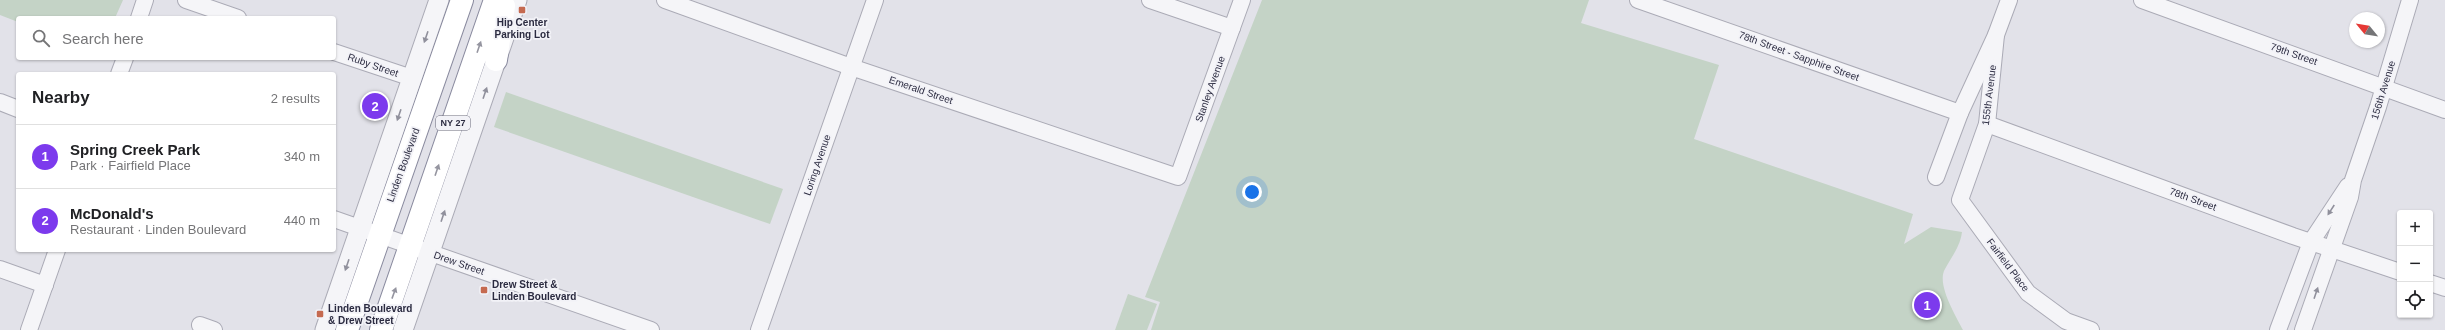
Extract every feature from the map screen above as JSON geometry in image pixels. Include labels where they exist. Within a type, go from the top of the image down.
[{"type":"highway","name":"Linden Boulevard","points":[[347,330],[369,232],[462,0]]},
{"type":"highway","name":"NY 27","points":[[381,330],[420,250],[495,0]]},
{"type":"highway","points":[[496,60],[504,0]]},
{"type":"street","points":[[140,16],[145,0]]},
{"type":"street","points":[[186,0],[232,16]]},
{"type":"street","name":"Linden Boulevard","points":[[325,330],[369,232],[412,78],[439,0]]},
{"type":"street","points":[[403,330],[420,250],[496,60],[517,0]]},
{"type":"street","name":"Emerald Street","points":[[665,0],[852,67],[1178,177]]},
{"type":"street","name":"Loring Avenue","points":[[759,330],[875,0]]},
{"type":"street","points":[[1150,0],[1232,28]]},
{"type":"street","name":"Stanley Avenue","points":[[1178,177],[1242,0]]},
{"type":"street","name":"78th Street - Sapphire Street","points":[[1638,0],[1960,114]]},
{"type":"street","name":"155th Avenue","points":[[1936,178],[1960,114],[1996,35],[2009,0]]},
{"type":"street","name":"79th Street","points":[[2142,0],[2445,110]]},
{"type":"street","name":"156th Avenue","points":[[2303,330],[2350,197],[2353,180],[2410,0]]},
{"type":"street","name":"155th Avenue","points":[[1960,200],[1987,124],[1996,35]]},
{"type":"street","name":"Ruby Street","points":[[336,53],[412,78]]},
{"type":"street","points":[[120,72],[124,60]]},
{"type":"street","points":[[0,102],[16,108]]},
{"type":"street","name":"78th Street","points":[[1987,124],[2311,242],[2397,271]]},
{"type":"street","name":"156th Avenue","points":[[2278,330],[2311,242],[2353,180]]},
{"type":"street","name":"Fairfield Place","points":[[1960,200],[2028,293],[2066,321],[2091,330]]},
{"type":"street","name":"Drew Street","points":[[336,221],[651,330]]},
{"type":"street","points":[[29,330],[56,252]]},
{"type":"street","points":[[0,269],[45,285]]},
{"type":"street","points":[[2433,284],[2445,288]]},
{"type":"green space","points":[[0,0],[123,0],[116,16],[16,16],[16,21],[0,15]]},
{"type":"green space","points":[[1262,0],[1589,0],[1581,23],[1719,65],[1694,139],[1913,214],[1904,244],[1931,227],[1962,232],[1958,247],[1945,269],[1943,283],[1948,300],[1963,330],[1151,330],[1160,302],[1145,297]]},
{"type":"green space","points":[[506,92],[783,189],[770,224],[494,127]]},
{"type":"green space","points":[[1128,294],[1157,304],[1147,330],[1115,330]]},
{"type":"place","name":"Hip Center Parking Lot","points":[[522,10]]},
{"type":"place","name":"McDonald's","points":[[375,106]]},
{"type":"place","name":"Drew Street & Linden Boulevard","points":[[484,290]]},
{"type":"place","name":"Spring Creek Park","points":[[1927,305]]},
{"type":"place","name":"Linden Boulevard & Drew Street","points":[[320,314]]}]
